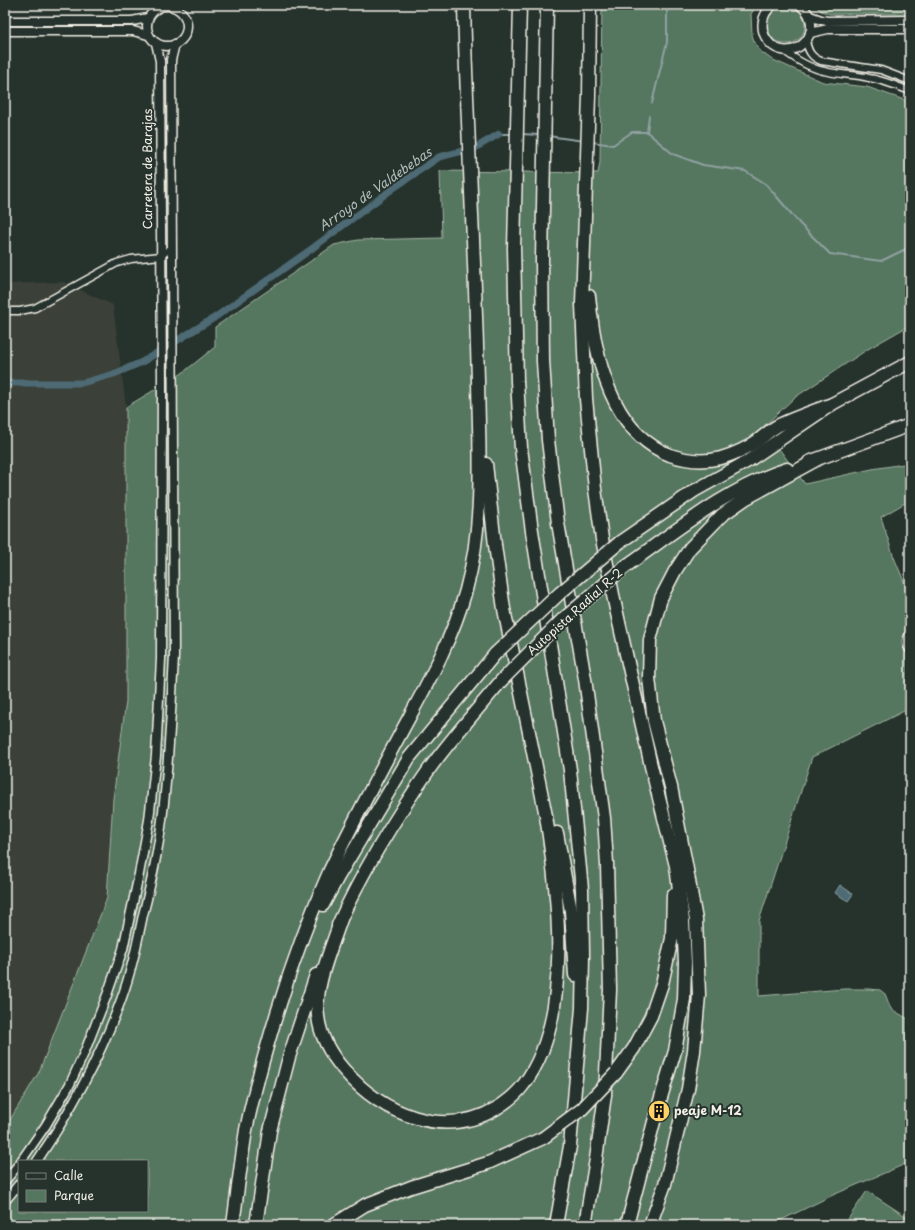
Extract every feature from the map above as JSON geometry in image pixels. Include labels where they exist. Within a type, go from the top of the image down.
[{"type":"highway","points":[[341,919],[321,981],[318,1000],[318,1015],[323,1037],[329,1048],[351,1078],[360,1087],[383,1104],[409,1116],[434,1122],[453,1122],[478,1118],[492,1111],[514,1096],[524,1084],[537,1063],[546,1038],[554,1003],[558,948],[557,906],[552,848],[522,691],[504,609],[495,545],[485,447],[477,329],[466,100],[464,5]]},
{"type":"highway","points":[[520,5],[515,170],[514,311],[521,448],[532,530],[570,770],[582,889],[582,1008],[570,1146],[556,1225]]},
{"type":"highway","points":[[548,5],[542,259],[543,361],[548,440],[558,523],[585,679],[604,818],[607,864],[610,990],[605,1088],[586,1225]]},
{"type":"highway","points":[[590,5],[589,96],[582,304],[586,399],[594,489],[614,600],[676,866],[683,921],[686,964],[684,999],[675,1051],[656,1114],[628,1225]]},
{"type":"highway","points":[[584,241],[594,336],[601,364],[619,409],[634,430],[646,442],[661,451],[680,458],[702,460],[716,459],[746,447],[777,426],[832,404]]},
{"type":"highway","points":[[233,1225],[246,1130],[264,1056],[305,929],[331,869],[367,795],[444,653],[456,623],[466,590],[474,556],[480,505],[477,329]]},
{"type":"highway","name":"Autopista Radial R-2","points":[[286,985],[311,930],[338,877],[408,758],[495,654],[560,593],[620,542],[694,491],[748,461],[832,404],[910,362]]},
{"type":"highway","name":"Autopista Radial R-2","points":[[341,919],[359,882],[391,826],[426,774],[501,681],[562,620],[626,566],[705,509],[767,475],[816,460],[830,453],[910,425]]},
{"type":"highway","points":[[650,1225],[665,1184],[688,1089],[694,1051],[699,995],[696,920],[670,787],[654,721],[649,678],[650,640],[661,598],[675,571],[690,548],[722,515],[745,499],[816,460]]},
{"type":"highway","points":[[522,691],[562,856],[571,911],[575,960],[576,1008],[574,1100]]},
{"type":"highway","points":[[333,1225],[365,1205],[411,1186],[488,1163],[543,1138],[582,1109],[616,1073],[634,1048],[651,1016],[662,984],[672,938],[673,883],[661,803]]},
{"type":"highway","points":[[256,1225],[270,1131],[289,1057],[316,974],[341,919]]},
{"type":"street","points":[[773,5],[763,17],[762,28],[771,45],[783,50],[818,70],[835,74],[853,74],[872,78],[910,91]]},
{"type":"street","points":[[158,6],[174,6],[184,15],[187,22],[185,35],[180,41],[174,44],[162,45],[156,43],[148,35],[146,29],[148,18],[153,10],[158,6]]},
{"type":"street","points":[[802,6],[810,16],[828,21],[910,20]]},
{"type":"street","points":[[783,50],[796,48],[806,41],[810,33],[810,16]]},
{"type":"street","points":[[5,21],[132,21],[148,18]]},
{"type":"street","points":[[810,33],[828,29],[910,29]]},
{"type":"street","points":[[5,31],[133,31],[148,35]]},
{"type":"street","points":[[806,41],[810,53],[814,58],[821,61],[881,70],[910,81]]},
{"type":"street","name":"Carretera de Barajas","points":[[22,1160],[46,1125],[66,1091],[85,1051],[107,995],[123,949],[149,820],[155,763],[161,659],[162,386],[160,61],[156,43]]},
{"type":"street","name":"Carretera de Barajas","points":[[38,1160],[57,1132],[80,1090],[97,1056],[121,999],[138,941],[161,827],[168,756],[174,657],[174,379],[171,60],[174,44]]},
{"type":"street","points":[[5,311],[20,311],[34,308],[46,303],[117,263],[131,259],[161,256],[172,247]]},
{"type":"street","points":[[910,633],[906,642],[910,651]]},
{"type":"street","points":[[5,1181],[18,1165]]},
{"type":"street","points":[[5,1201],[18,1185]]},
{"type":"shaded area","points":[[63,282],[113,305],[126,407],[126,701],[113,799],[107,898],[39,1072],[5,1128],[5,284]]},
{"type":"green space","points":[[602,5],[757,5],[751,14],[752,35],[760,51],[771,59],[823,82],[867,87],[910,102],[910,325],[868,349],[794,398],[763,427],[805,484],[872,469],[910,463],[910,500],[881,517],[893,555],[910,596],[910,708],[812,757],[759,921],[759,996],[844,989],[880,990],[885,994],[891,1009],[910,1020],[910,1162],[833,1195],[771,1225],[5,1225],[5,1128],[39,1072],[107,898],[113,799],[126,701],[126,407],[181,374],[215,347],[215,327],[334,245],[358,240],[442,238],[440,171],[598,173],[600,162]]},
{"type":"green space","points":[[815,5],[910,5],[910,14],[830,14],[821,11]]},
{"type":"green space","points":[[782,6],[790,6],[800,11],[804,18],[804,32],[800,39],[790,44],[782,44],[772,39],[770,36],[767,29],[767,21],[772,11],[775,9]]},
{"type":"green space","points":[[867,1191],[910,1219],[910,1225],[844,1225]]},
{"type":"water","points":[[840,885],[853,894],[848,901],[835,893]]},
{"type":"waterway","points":[[652,103],[667,42],[667,5]]},
{"type":"waterway","points":[[647,132],[649,116]]},
{"type":"waterway","name":"Arroyo de Valdebebas","points":[[592,142],[613,145],[632,132],[647,132],[673,154],[703,165],[745,171],[766,184],[800,224],[830,254],[881,261],[910,247]]},
{"type":"waterway","name":"Arroyo de Valdebebas","points":[[499,134],[512,134]]},
{"type":"waterway","name":"Arroyo de Valdebebas","points":[[5,383],[82,383],[114,374],[142,362],[214,318],[395,187],[439,157],[475,148],[499,134]]},
{"type":"waterway","name":"Arroyo de Valdebebas","points":[[521,134],[540,135]]},
{"type":"waterway","name":"Arroyo de Valdebebas","points":[[548,136],[584,141]]},
{"type":"place","name":"peaje M-12","points":[[659,1111]]}]
